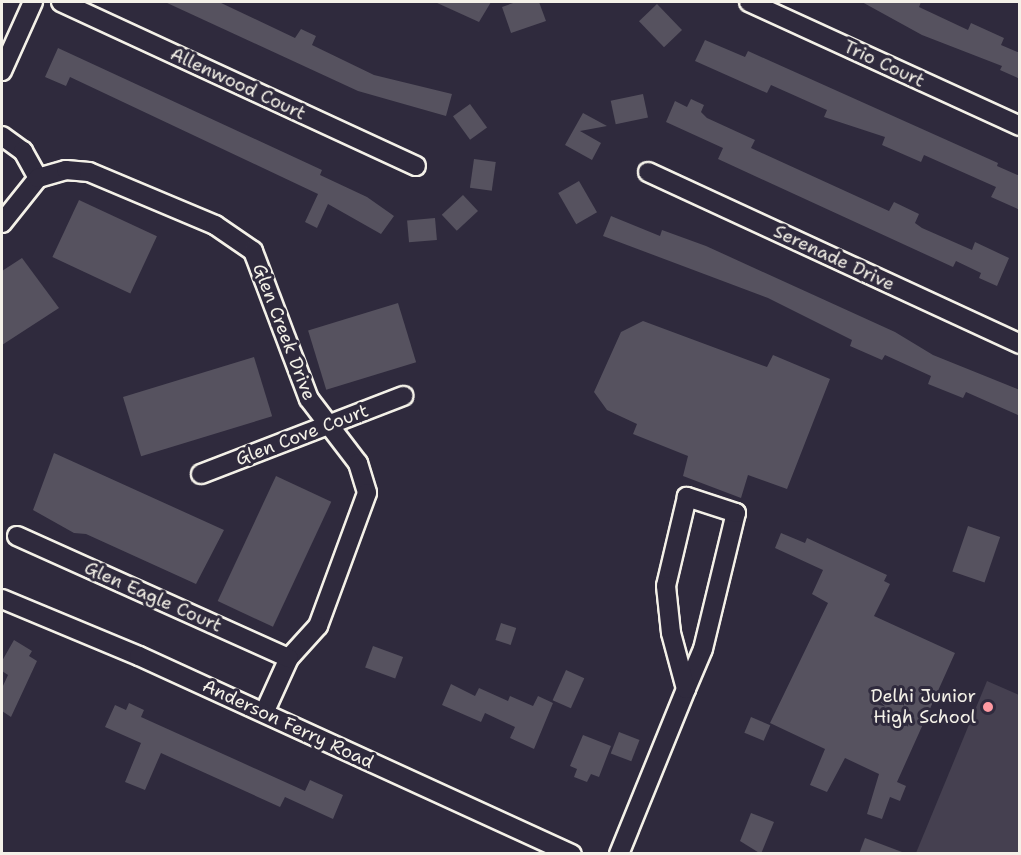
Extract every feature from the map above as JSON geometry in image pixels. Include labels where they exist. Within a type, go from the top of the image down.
[{"type":"street","points":[[2,71],[33,2]]},
{"type":"street","name":"Allenwood Court","points":[[61,2],[416,166]]},
{"type":"street","name":"Trio Court","points":[[749,2],[1020,126]]},
{"type":"street","points":[[2,136],[23,151],[38,178],[2,223]]},
{"type":"street","name":"Glen Creek Drive","points":[[38,178],[66,170],[116,180],[242,239],[267,280],[309,399],[326,426],[358,463],[367,493],[318,627],[289,658],[264,713]]},
{"type":"street","name":"Serenade Drive","points":[[648,172],[1019,342]]},
{"type":"street","name":"Glen Cove Court","points":[[201,474],[403,396]]},
{"type":"street","points":[[619,854],[703,649],[736,513],[687,497],[666,586],[671,633],[686,689]]},
{"type":"street","name":"Glen Eagle Court","points":[[17,536],[289,658]]},
{"type":"street","name":"Anderson Ferry Road","points":[[2,600],[264,713],[572,854]]},
{"type":"shaded area","name":"Delhi Junior High School","points":[[987,681],[1019,695],[1019,853],[916,853]]},
{"type":"building","points":[[165,2],[219,2],[295,38],[301,29],[316,36],[312,45],[374,75],[452,94],[446,116],[358,91]]},
{"type":"building","points":[[435,2],[491,2],[479,22]]},
{"type":"building","points":[[516,2],[539,2],[546,21],[511,33],[502,7]]},
{"type":"building","points":[[862,2],[921,2],[919,7],[968,30],[971,23],[1004,38],[1001,45],[1020,53],[1020,79],[1000,70],[1002,66],[922,35]]},
{"type":"building","points":[[657,4],[682,30],[664,47],[639,21]]},
{"type":"building","points":[[705,40],[745,57],[748,51],[998,163],[997,166],[1020,176],[1020,210],[991,197],[996,187],[924,155],[921,162],[882,145],[885,137],[824,117],[827,110],[771,85],[767,93],[695,61]]},
{"type":"building","points":[[58,48],[322,170],[320,175],[367,197],[394,216],[381,234],[328,204],[317,228],[305,222],[318,194],[70,77],[66,86],[45,77]]},
{"type":"building","points":[[643,94],[648,117],[616,124],[611,101]]},
{"type":"building","points":[[691,99],[704,105],[701,112],[707,118],[755,140],[751,148],[889,211],[894,202],[919,214],[915,223],[922,228],[972,250],[975,242],[1009,258],[997,286],[979,278],[981,273],[956,261],[953,267],[718,159],[723,148],[666,122],[675,101],[687,107]]},
{"type":"building","points":[[470,104],[487,127],[470,140],[453,116]]},
{"type":"building","points":[[583,113],[607,126],[580,131],[601,143],[592,160],[565,145]]},
{"type":"building","points":[[474,159],[496,162],[492,191],[470,188]]},
{"type":"building","points":[[579,181],[597,212],[576,224],[558,193]]},
{"type":"building","points":[[463,195],[478,211],[457,231],[442,215]]},
{"type":"building","points":[[79,200],[157,236],[130,293],[52,257]]},
{"type":"building","points":[[611,216],[660,236],[662,230],[706,246],[895,332],[933,355],[1020,390],[1020,416],[966,392],[963,398],[928,384],[931,376],[885,355],[882,360],[850,346],[852,340],[768,298],[603,236]]},
{"type":"building","points":[[435,218],[437,240],[409,242],[407,220]]},
{"type":"building","points":[[22,258],[59,308],[2,345],[2,271]]},
{"type":"building","points":[[398,303],[416,362],[326,390],[308,330]]},
{"type":"building","points":[[643,321],[767,367],[773,355],[830,379],[787,489],[748,475],[741,498],[683,476],[688,456],[633,434],[637,424],[607,410],[594,392],[621,332]]},
{"type":"building","points":[[254,357],[272,416],[141,456],[123,397]]},
{"type":"building","points":[[54,453],[224,530],[196,584],[86,534],[74,533],[33,510]]},
{"type":"building","points":[[276,476],[331,502],[273,627],[218,601]]},
{"type":"building","points":[[968,526],[1000,537],[985,582],[952,571]]},
{"type":"building","points":[[781,533],[805,543],[807,538],[887,575],[884,581],[890,584],[874,616],[955,653],[897,782],[906,786],[900,801],[890,797],[882,819],[867,814],[879,774],[845,758],[827,792],[810,785],[825,749],[770,723],[828,603],[812,594],[823,570],[775,548]]},
{"type":"building","points":[[501,623],[516,628],[511,645],[495,640]]},
{"type":"building","points":[[14,640],[32,651],[29,656],[37,661],[11,717],[2,711],[2,688],[8,675],[2,671],[2,661]]},
{"type":"building","points":[[373,646],[403,657],[395,679],[365,668]]},
{"type":"building","points":[[566,670],[584,678],[571,708],[553,700]]},
{"type":"building","points":[[451,684],[475,696],[479,688],[508,701],[510,696],[533,706],[538,696],[553,703],[534,749],[510,738],[515,727],[485,713],[481,722],[442,705]]},
{"type":"building","points":[[129,703],[144,710],[141,717],[305,791],[310,780],[343,795],[333,819],[285,797],[280,807],[161,753],[145,790],[125,782],[141,743],[105,727],[115,705],[126,710]]},
{"type":"building","points":[[751,717],[770,725],[764,741],[744,733]]},
{"type":"building","points":[[619,732],[640,740],[631,761],[611,753]]},
{"type":"building","points":[[583,735],[611,746],[599,777],[591,774],[587,782],[574,777],[577,769],[570,766]]},
{"type":"building","points":[[751,813],[774,822],[761,854],[740,841]]},
{"type":"building","points":[[865,838],[902,852],[902,854],[859,854]]},
{"type":"place","name":"Delhi Junior High School","points":[[988,707]]}]
